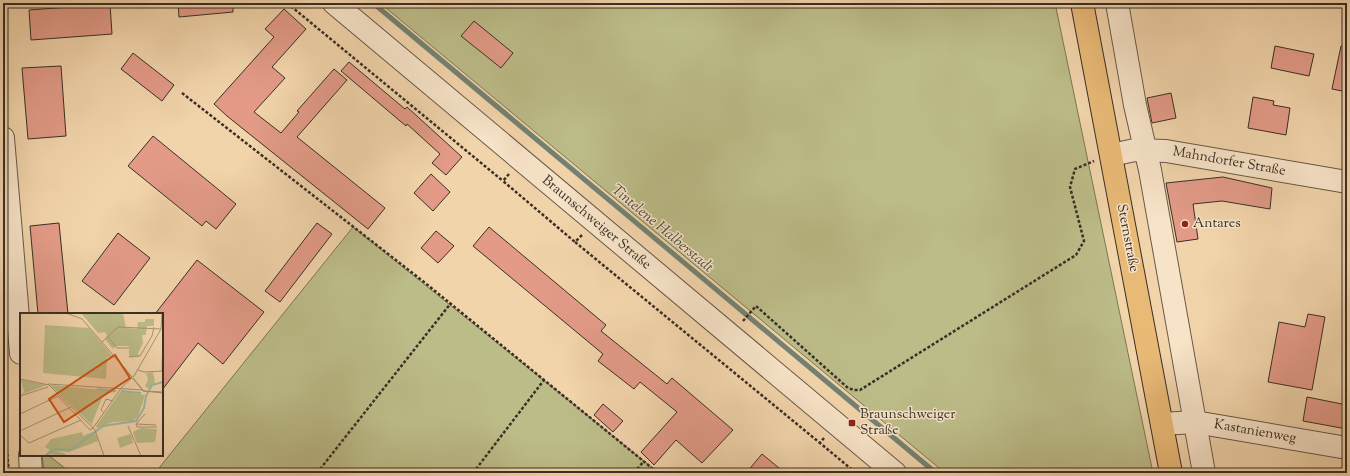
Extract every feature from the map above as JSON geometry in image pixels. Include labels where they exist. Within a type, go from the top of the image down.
[{"type":"main road","name":"Sternstraße","points":[[1082,3],[1171,473]]},
{"type":"street","name":"Braunschweiger Straße","points":[[334,3],[895,473]]},
{"type":"street","points":[[1117,3],[1135,105],[1146,150],[1204,473]]},
{"type":"street","points":[[3,138],[20,341]]},
{"type":"street","name":"Mahndorfer Straße","points":[[1111,155],[1135,150],[1166,152],[1347,182]]},
{"type":"street","name":"Kastanienweg","points":[[1162,424],[1195,422],[1347,448]]},
{"type":"street","points":[[30,456],[31,473]]},
{"type":"path","points":[[287,3],[856,473]]},
{"type":"path","points":[[182,92],[451,304],[658,473]]},
{"type":"path","points":[[743,322],[756,306],[848,388],[860,390],[1076,255],[1084,241],[1070,187],[1075,169],[1111,155]]},
{"type":"path","points":[[503,181],[521,161]]},
{"type":"path","points":[[575,242],[594,221]]},
{"type":"path","points":[[317,473],[451,304]]},
{"type":"path","points":[[473,473],[544,380]]},
{"type":"path","points":[[3,409],[9,473]]},
{"type":"path","points":[[820,443],[836,423]]},
{"type":"path","points":[[634,473],[644,461]]},
{"type":"green space","points":[[380,3],[1055,3],[1153,473],[945,473]]},
{"type":"green space","points":[[353,227],[644,461],[658,473],[155,473]]},
{"type":"green space","points":[[42,456],[49,456],[71,473],[44,473]]},
{"type":"building","points":[[178,3],[233,3],[233,12],[179,17]]},
{"type":"building","points":[[110,4],[112,34],[31,40],[29,10]]},
{"type":"building","points":[[284,9],[306,29],[272,67],[285,78],[254,112],[281,133],[299,112],[297,111],[334,69],[347,80],[297,137],[385,208],[368,229],[214,104],[274,37],[265,29]]},
{"type":"building","points":[[474,21],[513,53],[501,68],[461,36]]},
{"type":"building","points":[[1275,46],[1314,54],[1309,76],[1271,68]]},
{"type":"building","points":[[1341,46],[1347,46],[1347,92],[1332,89]]},
{"type":"building","points":[[133,53],[174,85],[162,101],[121,69]]},
{"type":"building","points":[[349,62],[405,109],[407,107],[462,157],[446,175],[432,163],[440,154],[407,124],[406,126],[341,71]]},
{"type":"building","points":[[61,66],[66,136],[28,139],[22,68]]},
{"type":"building","points":[[1171,93],[1176,118],[1152,123],[1147,98]]},
{"type":"building","points":[[1253,97],[1274,101],[1273,105],[1290,108],[1286,135],[1248,128]]},
{"type":"building","points":[[153,136],[236,204],[216,229],[206,221],[202,226],[128,166]]},
{"type":"building","points":[[431,174],[450,192],[433,211],[414,193]]},
{"type":"building","name":"Antares","points":[[1223,177],[1272,188],[1270,209],[1222,201],[1193,204],[1198,239],[1177,242],[1166,183]]},
{"type":"building","points":[[59,223],[68,313],[38,313],[30,226]]},
{"type":"building","points":[[317,223],[332,234],[280,302],[265,291]]},
{"type":"building","points":[[489,227],[606,325],[601,331],[667,384],[672,378],[733,430],[702,463],[676,440],[654,465],[641,452],[677,412],[640,382],[634,389],[598,361],[603,354],[473,246]]},
{"type":"building","points":[[436,231],[454,246],[438,263],[421,248]]},
{"type":"building","points":[[118,233],[150,258],[114,305],[82,281]]},
{"type":"building","points":[[197,260],[264,312],[223,364],[198,343],[163,389],[163,313],[156,313]]},
{"type":"building","points":[[1308,314],[1325,317],[1312,390],[1268,382],[1279,322],[1305,327]]},
{"type":"building","points":[[1307,397],[1347,405],[1347,429],[1303,421]]},
{"type":"building","points":[[603,404],[623,421],[613,432],[594,415]]},
{"type":"building","points":[[762,454],[785,473],[746,473]]},
{"type":"waterway","name":"Tintelene Halberstadt","points":[[373,3],[936,473]]},
{"type":"place","name":"Antares","points":[[1185,224]]},
{"type":"place","name":"Braunschweiger Straße","points":[[852,423]]}]
